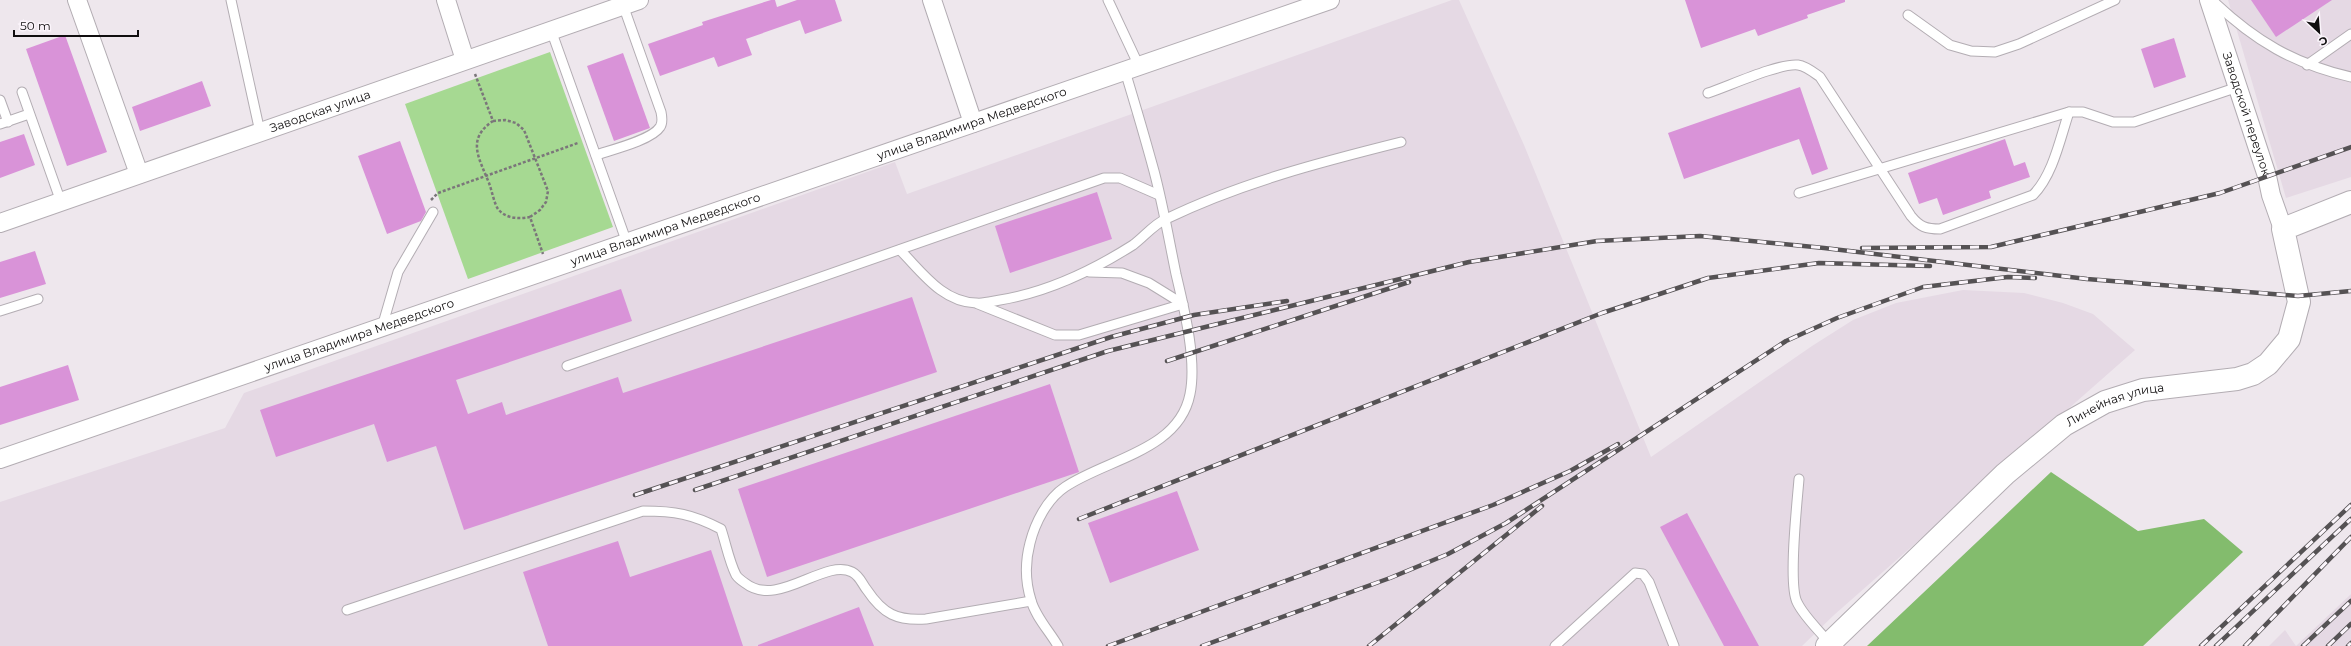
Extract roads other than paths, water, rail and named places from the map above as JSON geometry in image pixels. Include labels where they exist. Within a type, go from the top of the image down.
[{"type":"street","points":[[77,0],[139,174]]},
{"type":"street","points":[[446,0],[467,59]]},
{"type":"street","points":[[932,0],[973,123]]},
{"type":"street","name":"улица Владимира Медведского","points":[[0,459],[1330,0]]},
{"type":"street","name":"Заводской переулок","points":[[2210,0],[2282,229]]},
{"type":"street","name":"Заводская улица","points":[[0,223],[631,3]]},
{"type":"street","points":[[2282,229],[2351,202]]},
{"type":"street","name":"Линейная улица","points":[[1829,645],[2005,474],[2069,421],[2105,402],[2143,390],[2236,379],[2253,374],[2268,364],[2289,339],[2299,302],[2282,229]]},
{"type":"lane","points":[[231,0],[260,132]]},
{"type":"lane","points":[[1058,646],[1031,601],[1026,581],[1026,557],[1033,531],[1046,506],[1065,488],[1154,443],[1171,430],[1183,414],[1190,395],[1192,377],[1183,304],[1132,68],[1108,0]]},
{"type":"lane","points":[[1908,15],[1950,45],[1971,52],[1995,52],[2019,44],[2105,2],[2115,0]]},
{"type":"lane","points":[[2210,0],[2239,26],[2262,42],[2307,65],[2351,76]]},
{"type":"lane","points":[[596,155],[651,135],[660,128],[662,122],[661,112],[631,3]]},
{"type":"lane","points":[[551,30],[627,243]]},
{"type":"lane","points":[[2307,65],[2351,34]]},
{"type":"lane","points":[[1708,93],[1781,68],[1798,65],[1810,70],[1820,77],[1880,169],[1919,225],[1928,229],[1940,229],[2033,195],[2041,187],[2046,176],[2069,112]]},
{"type":"lane","points":[[1799,193],[2069,112],[2082,112],[2113,122],[2134,122],[2238,87]]},
{"type":"lane","points":[[22,92],[60,202]]},
{"type":"lane","points":[[0,100],[4,123],[29,114]]},
{"type":"lane","points":[[977,304],[1012,298],[1047,288],[1088,272],[1135,243],[1164,219],[1272,178],[1333,159],[1401,142]]},
{"type":"lane","points":[[567,366],[1104,178],[1120,178],[1159,194]]},
{"type":"lane","points":[[382,327],[398,272],[433,212]]},
{"type":"lane","points":[[900,250],[940,291],[959,300],[977,304],[1055,335],[1067,337],[1080,336],[1183,304]]},
{"type":"lane","points":[[1088,272],[1122,273],[1149,283],[1183,304]]},
{"type":"lane","points":[[0,311],[38,299]]},
{"type":"lane","points":[[1799,479],[1793,578],[1794,595],[1798,603],[1829,645]]},
{"type":"lane","points":[[347,610],[643,511],[676,511],[701,518],[721,529],[737,576],[748,586],[761,590],[775,590],[841,568],[852,572],[861,579],[875,602],[883,610],[892,615],[908,620],[926,619],[1031,601]]},
{"type":"lane","points":[[1555,646],[1635,573],[1642,574],[1649,582],[1674,646]]},
{"type":"railway","points":[[1862,248],[1991,247],[2220,193],[2351,147]]},
{"type":"railway","points":[[695,490],[1108,351],[1469,262],[1597,241],[1700,236],[1824,248],[2087,279],[2298,296],[2351,291]]},
{"type":"railway","points":[[1079,519],[1602,313],[1708,278],[1819,263],[1930,266]]},
{"type":"railway","points":[[1202,646],[1390,578],[1448,554],[1506,523],[1786,341],[1837,318],[1923,287],[2008,277],[2035,278]]},
{"type":"railway","points":[[1167,361],[1409,282]]},
{"type":"railway","points":[[635,495],[1111,337],[1194,315],[1287,301]]},
{"type":"railway","points":[[1108,646],[1493,505],[1570,471],[1618,444]]},
{"type":"railway","points":[[2201,646],[2351,505]]},
{"type":"railway","points":[[1369,646],[1542,506]]},
{"type":"railway","points":[[2216,646],[2351,519]]},
{"type":"railway","points":[[2245,646],[2351,537]]},
{"type":"railway","points":[[2303,646],[2351,601]]},
{"type":"railway","points":[[2328,646],[2351,624]]},
{"type":"railway","points":[[2348,646],[2351,643]]}]
